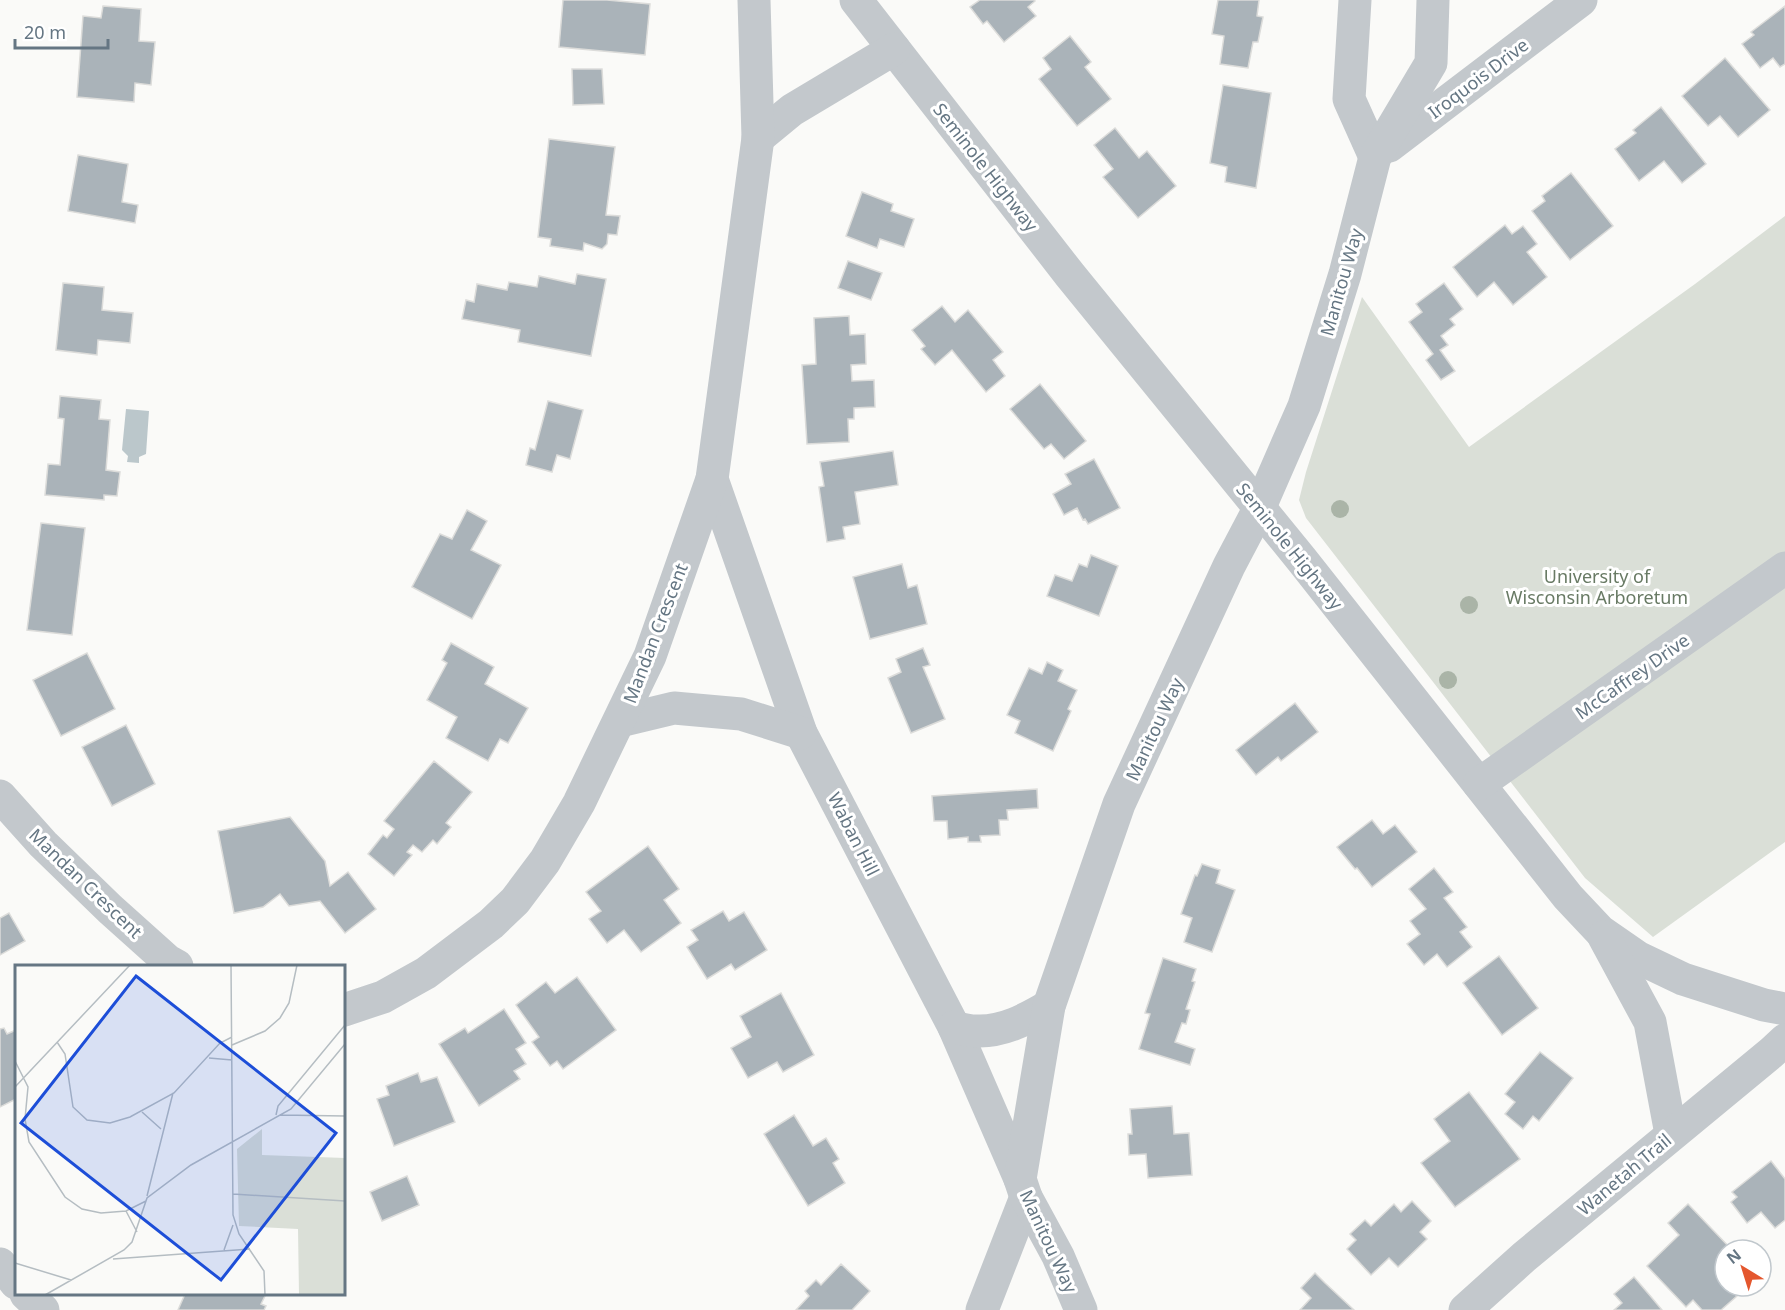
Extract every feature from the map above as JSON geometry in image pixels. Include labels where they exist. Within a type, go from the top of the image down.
[{"type":"street","name":"Mandan Crescent","points":[[345,1010],[383,997],[426,973],[491,924],[515,901],[545,861],[579,803],[650,656],[712,479],[758,138],[754,0]]},
{"type":"street","name":"Seminole Highway","points":[[856,0],[1070,275],[1302,560],[1568,897],[1600,931],[1638,958],[1683,978],[1764,1005],[1785,1009]]},
{"type":"street","points":[[1355,0],[1348,99],[1375,156]]},
{"type":"street","name":"Manitou Way","points":[[1081,1310],[1058,1256],[1023,1188],[1049,1006],[1119,804],[1229,566],[1260,509],[1304,406],[1345,274],[1375,156],[1431,63],[1433,0]]},
{"type":"street","name":"Iroquois Drive","points":[[1375,156],[1581,0]]},
{"type":"street","points":[[758,138],[792,110],[894,49]]},
{"type":"street","name":"Waban Hill","points":[[712,479],[801,733],[954,1027],[1023,1188]]},
{"type":"street","name":"McCaffrey Drive","points":[[1479,784],[1785,568]]},
{"type":"street","points":[[620,721],[674,708],[741,714],[801,733]]},
{"type":"street","name":"Mandan Crescent","points":[[0,795],[43,844],[102,901],[175,965]]},
{"type":"street","points":[[1600,931],[1650,1022],[1671,1134]]},
{"type":"street","points":[[954,1027],[978,1031],[1002,1028],[1028,1018],[1049,1006]]},
{"type":"street","name":"Wanetah Trail","points":[[1465,1310],[1524,1257],[1785,1040]]},
{"type":"street","points":[[982,1310],[1023,1188]]},
{"type":"street","points":[[0,1264],[15,1282]]},
{"type":"street","points":[[28,1295],[43,1310]]},
{"type":"green space","name":"University of Wisconsin Arboretum","points":[[1785,216],[1785,842],[1653,937],[1585,878],[1306,518],[1299,500],[1362,297],[1469,447]]},
{"type":"shaded area","points":[[126,409],[149,411],[146,454],[139,457],[139,463],[127,462],[128,456],[122,450]]},
{"type":"building","points":[[563,0],[607,0],[650,4],[645,55],[559,47]]},
{"type":"building","points":[[980,0],[1034,0],[1028,7],[1036,16],[1004,42],[987,21],[983,24],[970,7]]},
{"type":"building","points":[[1218,0],[1259,0],[1257,16],[1263,17],[1258,42],[1253,42],[1248,68],[1220,64],[1224,36],[1212,34]]},
{"type":"building","points":[[103,6],[141,9],[139,41],[155,42],[151,85],[135,83],[134,102],[77,97],[83,16],[101,18]]},
{"type":"building","points":[[1785,6],[1785,64],[1780,67],[1773,58],[1760,68],[1742,44],[1754,35],[1751,32]]},
{"type":"building","points":[[1070,36],[1091,62],[1085,67],[1111,99],[1077,126],[1039,79],[1051,69],[1043,58]]},
{"type":"building","points":[[1725,58],[1770,110],[1738,137],[1720,116],[1708,126],[1682,96]]},
{"type":"building","points":[[572,69],[602,69],[604,104],[573,105]]},
{"type":"building","points":[[1223,85],[1271,93],[1256,188],[1225,182],[1227,167],[1210,163]]},
{"type":"building","points":[[1661,107],[1706,164],[1682,183],[1664,161],[1639,181],[1615,149],[1636,133],[1633,130]]},
{"type":"building","points":[[1115,128],[1139,158],[1147,151],[1176,186],[1138,218],[1103,177],[1113,169],[1094,145]]},
{"type":"building","points":[[549,139],[615,147],[606,215],[620,216],[617,235],[608,234],[607,244],[602,249],[584,243],[583,251],[550,246],[551,239],[538,237]]},
{"type":"building","points":[[78,155],[128,164],[122,202],[138,205],[135,223],[68,211]]},
{"type":"building","points":[[1571,173],[1613,226],[1570,260],[1532,211],[1545,201],[1542,196]]},
{"type":"building","points":[[862,192],[893,204],[891,211],[914,219],[904,247],[880,239],[877,248],[846,236]]},
{"type":"building","points":[[1505,225],[1512,234],[1523,226],[1537,244],[1527,252],[1547,277],[1513,305],[1494,282],[1477,297],[1453,267]]},
{"type":"building","points":[[848,261],[882,273],[871,300],[838,288]]},
{"type":"building","points":[[577,274],[606,279],[591,356],[518,342],[520,330],[462,319],[466,300],[474,302],[477,284],[507,290],[509,282],[537,287],[539,276],[575,284]]},
{"type":"building","points":[[63,283],[104,287],[102,310],[133,313],[130,343],[98,340],[97,355],[56,350]]},
{"type":"building","points":[[1444,283],[1463,309],[1450,319],[1455,325],[1441,336],[1448,345],[1440,350],[1455,371],[1441,380],[1426,360],[1433,354],[1409,322],[1422,312],[1416,304]]},
{"type":"building","points":[[942,306],[955,322],[968,310],[1003,352],[993,360],[1005,376],[986,392],[952,350],[935,365],[921,349],[925,346],[912,330]]},
{"type":"building","points":[[849,316],[850,335],[865,334],[866,364],[851,365],[852,381],[874,380],[875,407],[854,408],[854,419],[848,419],[849,442],[807,444],[802,365],[816,364],[814,318]]},
{"type":"building","points":[[1040,384],[1086,441],[1064,459],[1051,444],[1044,449],[1010,409]]},
{"type":"building","points":[[60,396],[101,400],[99,419],[110,420],[106,470],[120,472],[117,496],[104,495],[104,500],[45,495],[48,464],[60,465],[64,419],[58,418]]},
{"type":"building","points":[[548,401],[583,410],[570,459],[557,455],[552,472],[526,465],[530,448],[535,450]]},
{"type":"building","points":[[893,451],[898,485],[855,492],[860,524],[843,527],[845,539],[827,542],[819,487],[824,486],[820,462]]},
{"type":"building","points":[[1094,459],[1120,508],[1088,524],[1085,519],[1083,520],[1077,508],[1064,515],[1053,494],[1071,484],[1065,474]]},
{"type":"building","points":[[467,510],[487,521],[471,550],[501,565],[472,619],[412,587],[440,534],[452,539]]},
{"type":"building","points":[[41,523],[85,528],[72,635],[27,630]]},
{"type":"building","points":[[1091,555],[1118,566],[1099,616],[1047,596],[1055,575],[1072,581],[1079,564],[1087,567]]},
{"type":"building","points":[[902,564],[908,588],[917,585],[927,624],[870,639],[853,577]]},
{"type":"building","points":[[451,643],[494,667],[485,684],[528,708],[508,743],[500,739],[488,761],[446,738],[457,717],[427,700],[447,663],[442,660]]},
{"type":"building","points":[[923,648],[930,665],[923,667],[945,719],[911,733],[888,678],[901,672],[896,659]]},
{"type":"building","points":[[87,653],[115,709],[61,736],[33,680]]},
{"type":"building","points":[[1047,662],[1063,670],[1058,681],[1077,690],[1068,709],[1071,711],[1053,751],[1015,733],[1020,721],[1007,715],[1029,668],[1042,674]]},
{"type":"building","points":[[1295,703],[1318,732],[1281,761],[1278,757],[1256,775],[1236,750]]},
{"type":"building","points":[[126,725],[155,784],[112,806],[82,747]]},
{"type":"building","points":[[434,761],[472,792],[446,823],[451,827],[437,844],[433,840],[422,852],[413,845],[407,852],[412,855],[394,876],[368,854],[383,835],[387,838],[394,829],[384,821]]},
{"type":"building","points":[[1037,789],[1038,808],[1007,810],[1008,820],[999,820],[1000,835],[980,836],[981,842],[968,842],[968,837],[948,839],[947,821],[934,821],[932,796]]},
{"type":"building","points":[[290,817],[325,861],[330,886],[348,872],[376,909],[345,933],[320,901],[289,906],[280,894],[263,907],[234,913],[218,831]]},
{"type":"building","points":[[1372,820],[1383,834],[1395,825],[1417,852],[1372,887],[1337,847]]},
{"type":"building","points":[[648,846],[679,889],[664,900],[681,923],[641,952],[624,930],[607,943],[589,919],[601,911],[586,892]]},
{"type":"building","points":[[1202,864],[1220,870],[1216,883],[1235,890],[1212,952],[1184,942],[1192,918],[1181,914],[1195,875],[1197,876]]},
{"type":"building","points":[[1434,868],[1453,892],[1444,898],[1467,927],[1460,932],[1472,947],[1447,967],[1437,954],[1424,965],[1407,944],[1420,934],[1410,921],[1426,909],[1409,889]]},
{"type":"building","points":[[723,911],[729,921],[744,912],[767,950],[735,970],[731,964],[707,979],[687,947],[698,940],[691,930]]},
{"type":"building","points":[[9,913],[25,941],[0,955],[0,918]]},
{"type":"building","points":[[1499,956],[1538,1008],[1502,1035],[1463,983]]},
{"type":"building","points":[[1163,958],[1196,969],[1192,981],[1195,982],[1186,1009],[1190,1010],[1186,1024],[1182,1023],[1175,1042],[1195,1049],[1190,1065],[1139,1049],[1150,1014],[1145,1013]]},
{"type":"building","points":[[577,977],[616,1030],[563,1069],[557,1061],[550,1066],[532,1042],[539,1037],[516,1005],[546,982],[555,993]]},
{"type":"building","points":[[781,993],[814,1055],[783,1072],[777,1062],[748,1078],[731,1048],[751,1037],[740,1016]]},
{"type":"building","points":[[504,1009],[526,1043],[516,1049],[526,1064],[514,1071],[520,1079],[479,1106],[439,1044],[465,1028],[468,1033]]},
{"type":"building","points":[[4,1028],[7,1034],[15,1030],[15,1100],[0,1107],[0,1029]]},
{"type":"building","points":[[1540,1052],[1573,1078],[1539,1121],[1533,1116],[1523,1129],[1505,1114],[1515,1102],[1505,1094]]},
{"type":"building","points":[[418,1073],[421,1082],[437,1077],[455,1122],[394,1146],[377,1099],[389,1095],[386,1086]]},
{"type":"building","points":[[1469,1092],[1520,1159],[1455,1207],[1421,1163],[1450,1141],[1434,1119]]},
{"type":"building","points":[[1172,1106],[1174,1134],[1189,1133],[1192,1175],[1148,1178],[1146,1154],[1129,1155],[1128,1134],[1132,1134],[1130,1109]]},
{"type":"building","points":[[794,1115],[813,1146],[826,1138],[839,1159],[833,1163],[845,1183],[808,1206],[764,1134]]},
{"type":"building","points":[[1771,1161],[1785,1179],[1785,1220],[1775,1228],[1761,1212],[1747,1223],[1731,1202],[1737,1197],[1732,1192]]},
{"type":"building","points":[[407,1176],[419,1205],[382,1221],[370,1192]]},
{"type":"building","points":[[1412,1201],[1431,1221],[1420,1232],[1427,1239],[1398,1267],[1389,1258],[1371,1275],[1347,1249],[1356,1240],[1350,1234],[1365,1220],[1371,1226],[1394,1204],[1401,1212]]},
{"type":"building","points":[[1688,1204],[1721,1238],[1713,1238],[1713,1298],[1735,1298],[1721,1310],[1702,1310],[1693,1300],[1686,1307],[1647,1266],[1679,1235],[1668,1223]]},
{"type":"building","points":[[841,1264],[870,1291],[852,1310],[796,1310],[809,1296],[805,1291],[816,1280],[821,1285]]},
{"type":"building","points":[[1315,1273],[1354,1310],[1300,1310],[1311,1298],[1301,1288]]},
{"type":"building","points":[[1634,1277],[1662,1310],[1614,1310],[1622,1303],[1614,1294]]},
{"type":"building","points":[[185,1295],[266,1295],[261,1304],[266,1306],[264,1310],[178,1310]]}]
